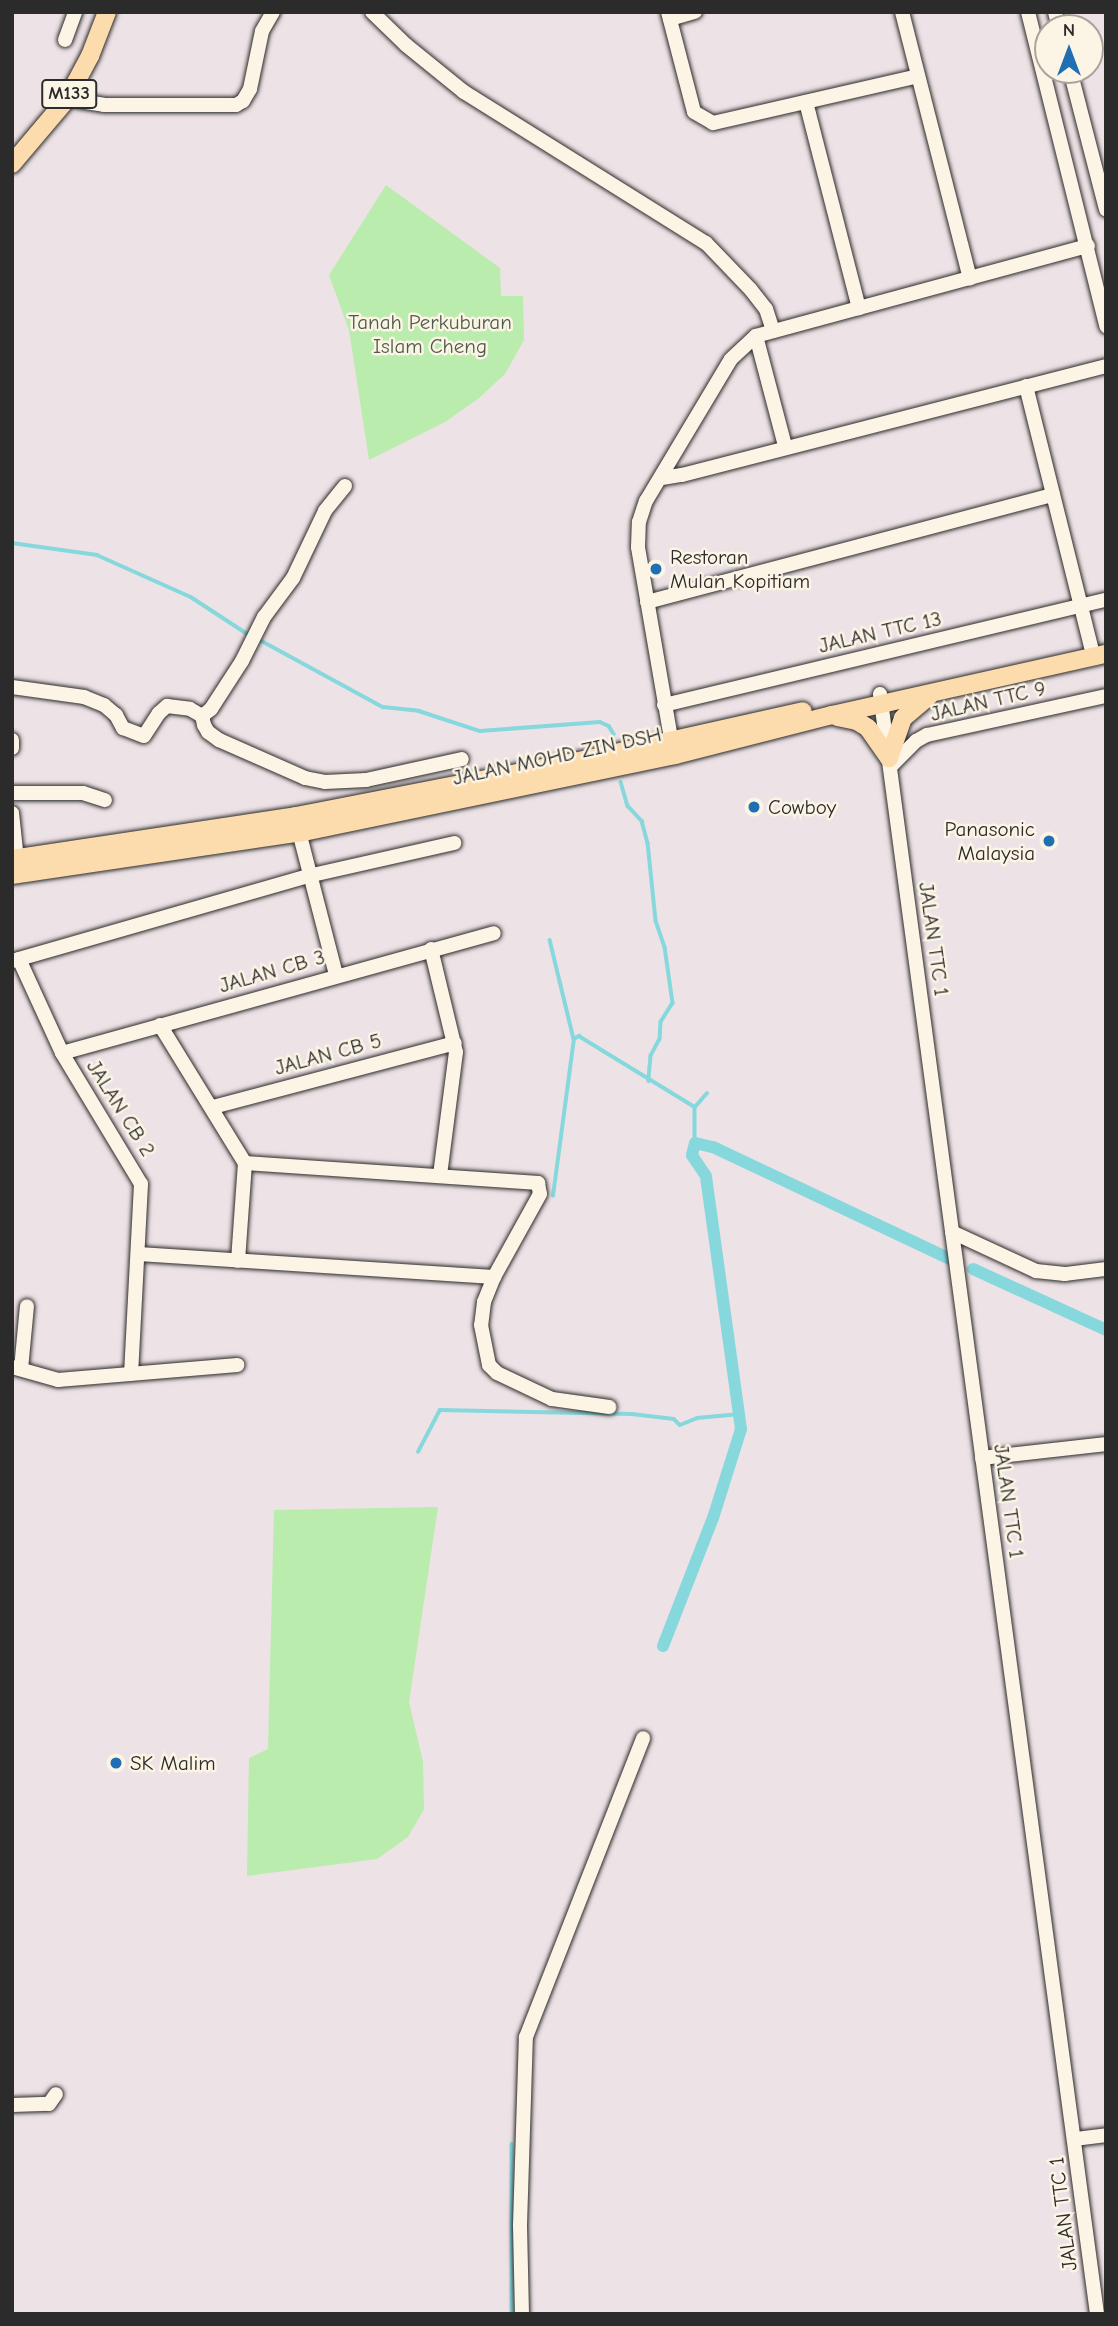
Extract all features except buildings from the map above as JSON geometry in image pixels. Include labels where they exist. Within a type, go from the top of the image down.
[{"type":"main road","name":"M133","points":[[12,164],[67,99],[90,56],[107,12]]},
{"type":"main road","name":"JALAN MOHD ZIN DSH","points":[[15,866],[297,824],[832,715],[881,699],[933,693],[1101,648]]},
{"type":"main road","name":"JALAN MOHD ZIN DSH","points":[[673,748],[1101,648]]},
{"type":"main road","points":[[890,763],[903,718],[933,693]]},
{"type":"main road","points":[[832,715],[857,721],[868,728],[890,763]]},
{"type":"street","points":[[65,40],[75,12]]},
{"type":"street","points":[[67,99],[104,105],[236,105],[243,101],[250,89],[262,31],[273,12]]},
{"type":"street","points":[[372,12],[406,46],[464,92],[706,243],[766,309],[773,331]]},
{"type":"street","points":[[695,12],[669,16],[694,112],[713,123],[918,76]]},
{"type":"street","points":[[902,12],[970,278]]},
{"type":"street","points":[[1028,12],[1106,326]]},
{"type":"street","points":[[1074,84],[1106,209]]},
{"type":"street","points":[[806,102],[859,308]]},
{"type":"street","points":[[673,748],[638,547],[639,522],[646,501],[731,359],[756,336],[1088,246]]},
{"type":"street","points":[[756,336],[785,446]]},
{"type":"street","points":[[662,478],[1106,366]]},
{"type":"street","points":[[1026,386],[1081,606],[1101,648]]},
{"type":"street","points":[[202,716],[211,709],[235,672],[264,617],[293,578],[325,510],[345,486]]},
{"type":"street","points":[[647,601],[1053,495]]},
{"type":"street","name":"JALAN TTC 13","points":[[664,705],[1106,600]]},
{"type":"street","points":[[12,687],[84,697],[104,705],[116,715],[123,727],[144,736],[167,706],[190,709],[202,716],[208,732],[219,740],[305,778],[325,782],[366,780],[462,759]]},
{"type":"street","name":"JALAN TTC 9","points":[[890,763],[927,735],[1106,696]]},
{"type":"street","name":"JALAN TTC 1","points":[[881,699],[1097,2314]]},
{"type":"street","points":[[12,740],[12,748]]},
{"type":"street","points":[[12,793],[83,793],[105,800]]},
{"type":"street","points":[[12,813],[15,866]]},
{"type":"street","points":[[297,824],[308,876],[336,975]]},
{"type":"street","points":[[16,960],[308,876],[454,843]]},
{"type":"street","name":"JALAN CB 3","points":[[62,1053],[494,933]]},
{"type":"street","points":[[431,949],[455,1043],[440,1175]]},
{"type":"street","name":"JALAN CB 2","points":[[16,960],[62,1053],[141,1184],[131,1374]]},
{"type":"street","points":[[160,1024],[245,1163],[238,1261]]},
{"type":"street","name":"JALAN CB 5","points":[[213,1107],[455,1043]]},
{"type":"street","points":[[245,1163],[538,1183],[540,1194],[494,1277],[484,1303],[481,1325],[492,1371],[552,1399],[609,1407]]},
{"type":"street","points":[[952,1232],[1036,1271],[1065,1274],[1106,1269]]},
{"type":"street","points":[[138,1254],[494,1277]]},
{"type":"street","points":[[27,1306],[16,1368],[58,1380],[237,1365]]},
{"type":"street","points":[[982,1458],[1106,1444]]},
{"type":"street","points":[[522,2314],[520,2225],[526,2037],[643,1738]]},
{"type":"street","points":[[12,2105],[49,2104],[56,2094]]},
{"type":"street","points":[[1075,2139],[1106,2135]]},
{"type":"green space","name":"Tanah Perkuburan Islam Cheng","points":[[386,185],[500,268],[501,296],[523,296],[524,340],[505,374],[479,398],[445,422],[369,460],[349,330],[329,275]]},
{"type":"green space","points":[[438,1507],[409,1702],[423,1762],[424,1809],[408,1837],[377,1859],[247,1876],[249,1758],[268,1749],[274,1510]]},
{"type":"waterway","points":[[12,543],[97,555],[191,597],[249,635]]},
{"type":"waterway","points":[[260,640],[383,707],[419,711],[480,731],[600,722],[609,726],[614,734],[612,743]]},
{"type":"waterway","points":[[621,782],[628,806],[642,821],[648,843],[656,921],[665,947],[673,1003],[661,1022],[660,1039],[651,1056],[649,1081]]},
{"type":"waterway","points":[[550,940],[574,1039]]},
{"type":"waterway","points":[[553,1196],[574,1039],[579,1036],[695,1107],[695,1143]]},
{"type":"waterway","points":[[695,1107],[707,1093]]},
{"type":"waterway","points":[[663,1646],[713,1518],[741,1429],[706,1176],[692,1155],[695,1143],[713,1147],[950,1259]]},
{"type":"waterway","points":[[973,1269],[1106,1330]]},
{"type":"waterway","points":[[418,1452],[440,1410],[632,1414],[674,1419],[680,1425],[697,1418],[740,1414]]},
{"type":"waterway","points":[[512,2144],[512,2314]]},
{"type":"place","name":"Restoran Mulan Kopitiam","points":[[656,569]]},
{"type":"place","name":"Cowboy","points":[[754,807]]},
{"type":"place","name":"Panasonic Malaysia","points":[[1049,841]]},
{"type":"place","name":"SK Malim","points":[[116,1763]]}]
